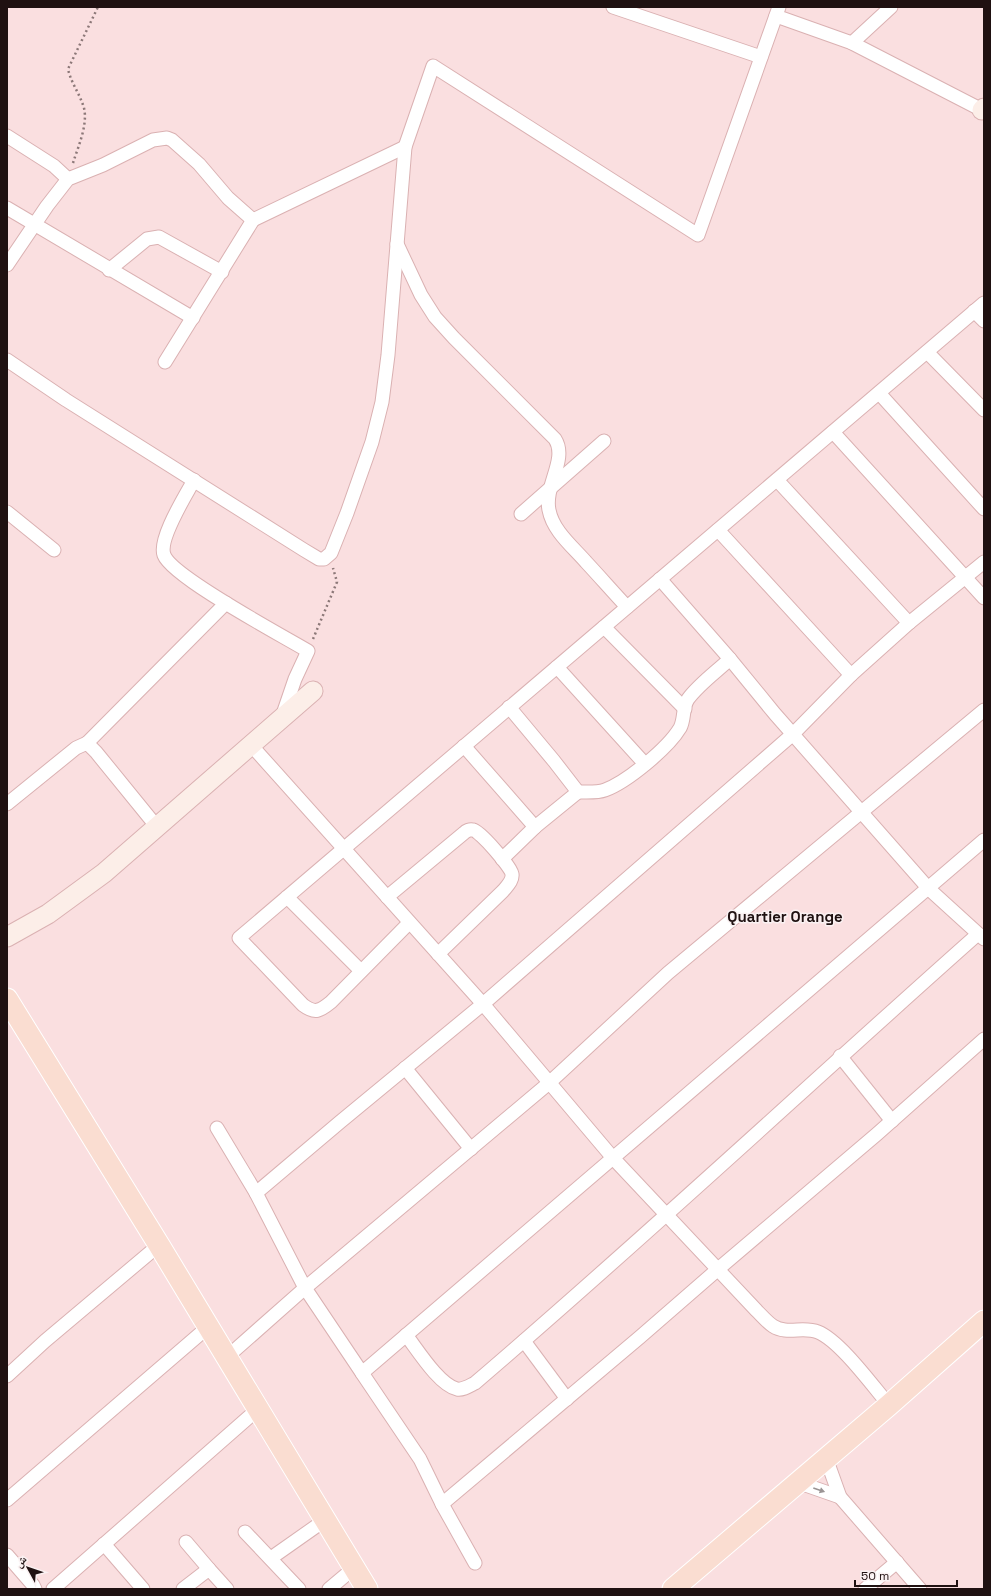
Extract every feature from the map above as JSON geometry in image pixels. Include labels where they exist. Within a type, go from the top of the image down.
[{"type":"main road","points":[[7,999],[159,1245],[367,1589]]},
{"type":"main road","points":[[672,1589],[889,1405],[984,1321]]},
{"type":"street","points":[[613,7],[761,57]]},
{"type":"street","points":[[852,43],[891,7]]},
{"type":"street","points":[[7,360],[66,400],[304,550],[320,559],[324,559],[331,553],[347,513],[372,442],[382,402],[388,355],[405,146],[433,66],[698,234],[778,11],[852,43],[983,109]]},
{"type":"street","points":[[7,136],[54,166],[68,179]]},
{"type":"street","points":[[7,265],[46,206],[68,179],[103,165],[153,140],[167,138],[172,140],[199,164],[228,198],[253,220]]},
{"type":"street","points":[[165,362],[253,220],[405,146]]},
{"type":"street","points":[[7,208],[109,270],[193,318]]},
{"type":"street","points":[[109,270],[147,239],[159,237],[222,272]]},
{"type":"street","points":[[397,244],[421,295],[435,317],[555,439],[560,449],[548,499],[552,520],[559,531],[627,607]]},
{"type":"street","points":[[409,923],[331,1002],[322,1009],[315,1011],[310,1010],[303,1004],[239,938],[979,307],[984,321]]},
{"type":"street","points":[[927,352],[984,410]]},
{"type":"street","points":[[879,393],[984,509]]},
{"type":"street","points":[[833,432],[966,576],[984,598]]},
{"type":"street","points":[[521,514],[604,441]]},
{"type":"street","points":[[194,480],[167,534],[163,545],[164,555],[172,566],[226,603],[308,650],[295,679],[282,718]]},
{"type":"street","points":[[777,480],[908,623]]},
{"type":"street","points":[[7,512],[54,550]]},
{"type":"street","points":[[718,530],[851,676]]},
{"type":"street","points":[[256,1193],[483,1004],[793,734],[851,676],[908,623],[984,562]]},
{"type":"street","points":[[406,1335],[446,1384],[458,1389],[475,1383],[666,1216],[840,1056],[981,937],[929,889],[660,579]]},
{"type":"street","points":[[7,804],[76,748],[87,743],[226,603]]},
{"type":"street","points":[[604,627],[684,709]]},
{"type":"street","points":[[502,859],[536,827],[578,792],[604,790],[645,764],[662,750],[680,729],[684,717],[685,704],[689,698],[698,687],[730,659]]},
{"type":"street","points":[[557,667],[645,764]]},
{"type":"street","points":[[7,937],[54,910],[104,873],[313,691]]},
{"type":"street","points":[[509,707],[578,792]]},
{"type":"street","points":[[227,1357],[305,1288],[550,1083],[668,973],[984,710]]},
{"type":"street","points":[[87,743],[157,827]]},
{"type":"street","points":[[251,745],[483,1004],[613,1158],[717,1270],[772,1326],[787,1330],[809,1330],[825,1336],[836,1344],[889,1405]]},
{"type":"street","points":[[464,746],[536,827]]},
{"type":"street","points":[[387,897],[468,830],[477,832],[502,859],[512,873],[512,879],[503,891],[438,954]]},
{"type":"street","points":[[362,1373],[929,889],[984,840]]},
{"type":"street","points":[[287,897],[361,971]]},
{"type":"street","points":[[442,1504],[640,1338],[717,1270],[892,1121],[984,1039]]},
{"type":"street","points":[[840,1056],[892,1121]]},
{"type":"street","points":[[405,1068],[471,1149]]},
{"type":"street","points":[[217,1128],[256,1193],[305,1288],[420,1459],[474,1564]]},
{"type":"street","points":[[7,1376],[45,1340],[159,1245]]},
{"type":"street","points":[[7,1500],[208,1327]]},
{"type":"street","points":[[524,1341],[567,1399]]},
{"type":"street","points":[[53,1589],[258,1409]]},
{"type":"street","points":[[826,1458],[840,1497],[920,1589]]},
{"type":"street","points":[[797,1482],[840,1497]]},
{"type":"street","points":[[271,1558],[325,1520]]},
{"type":"street","points":[[245,1532],[299,1589]]},
{"type":"street","points":[[186,1542],[227,1589]]},
{"type":"street","points":[[104,1544],[143,1589]]},
{"type":"street","points":[[7,1555],[37,1588]]},
{"type":"street","points":[[865,1589],[897,1562]]},
{"type":"street","points":[[329,1589],[354,1568]]},
{"type":"street","points":[[183,1589],[209,1569]]},
{"type":"path","points":[[68,179],[84,126],[84,108],[70,80],[68,70],[98,7]]},
{"type":"path","points":[[308,650],[337,582],[328,557]]},
{"type":"district","name":"Quartier Orange","points":[[785,916]]}]
